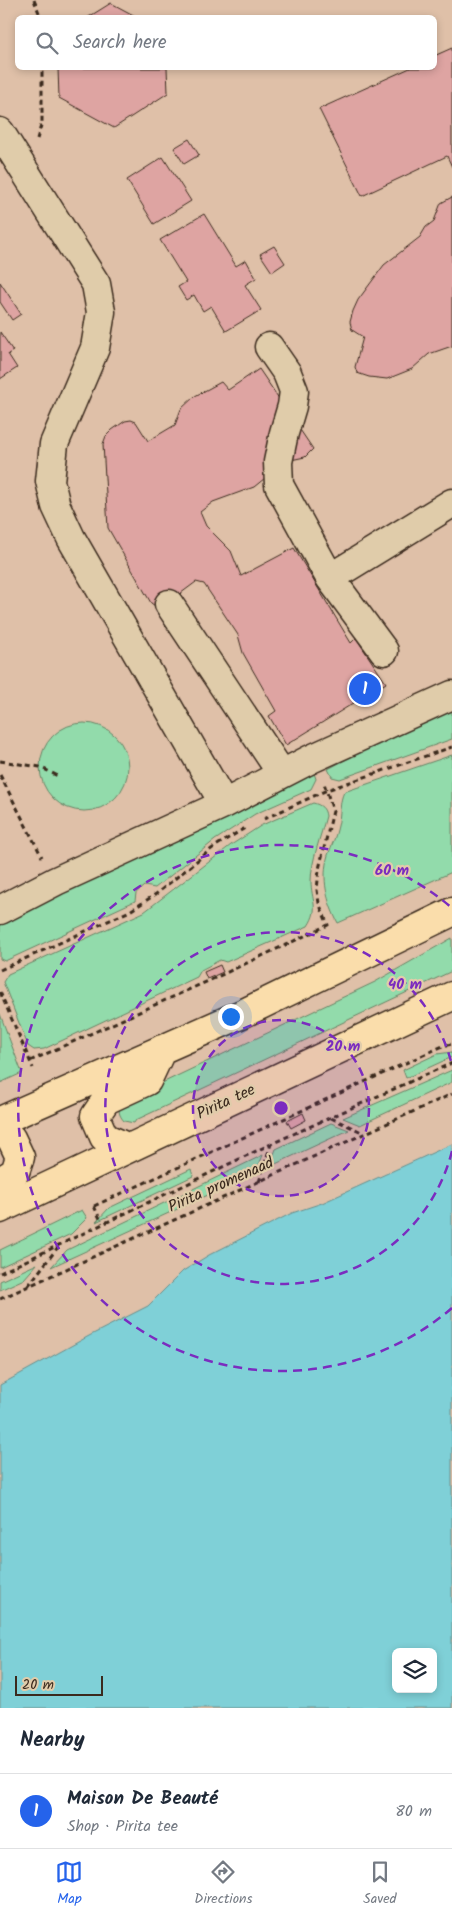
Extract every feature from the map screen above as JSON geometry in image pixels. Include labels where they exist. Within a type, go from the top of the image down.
[{"type":"main road","points":[[0,1121],[242,1014],[452,912]]},
{"type":"main road","name":"Pirita tee","points":[[0,1209],[452,996]]},
{"type":"main road","points":[[129,1148],[104,1137],[95,1116],[106,1100],[147,1081],[162,1049]]},
{"type":"main road","points":[[0,1130],[11,1138],[20,1157],[15,1172],[0,1181]]},
{"type":"street","points":[[0,132],[96,284],[101,312],[96,348],[54,444],[50,481],[56,506],[72,538],[224,804]]},
{"type":"street","points":[[269,347],[287,373],[294,391],[278,462],[279,485],[330,578],[384,651]]},
{"type":"street","points":[[330,578],[452,503]]},
{"type":"street","points":[[169,604],[282,774]]},
{"type":"street","points":[[0,910],[56,881],[224,804],[311,759],[452,695]]},
{"type":"path","points":[[34,0],[39,15]]},
{"type":"path","points":[[18,161],[32,149],[39,135],[42,122],[42,70]]},
{"type":"path","points":[[263,819],[327,790],[452,747]]},
{"type":"path","points":[[30,1060],[217,977],[328,925],[316,890],[333,811],[327,790],[311,759]]},
{"type":"path","points":[[0,761],[40,768],[58,776]]},
{"type":"path","points":[[0,775],[56,881]]},
{"type":"path","points":[[0,970],[130,911],[156,894],[214,847],[247,827]]},
{"type":"path","points":[[0,992],[33,1068]]},
{"type":"path","points":[[102,1223],[93,1206],[443,1046],[452,1044]]},
{"type":"path","points":[[0,1273],[271,1144],[452,1063]]},
{"type":"path","name":"Pirita promenaad","points":[[0,1300],[452,1094]]},
{"type":"path","points":[[330,1118],[365,1133]]},
{"type":"path","points":[[258,1182],[271,1144]]},
{"type":"path","points":[[28,1287],[58,1246]]},
{"type":"green space","points":[[452,703],[452,739],[340,779],[332,777],[328,769]]},
{"type":"green space","points":[[84,723],[101,726],[115,736],[125,750],[128,767],[125,784],[115,798],[101,808],[84,811],[67,808],[53,798],[43,784],[40,767],[43,750],[53,736],[67,726]]},
{"type":"green space","points":[[452,755],[452,872],[338,923],[328,899],[325,873],[328,855],[339,822],[341,800],[344,792]]},
{"type":"green space","points":[[314,773],[316,779],[311,789],[255,814],[215,840],[155,888],[144,886],[136,893],[135,901],[5,961],[0,959],[0,916],[30,909]]},
{"type":"green space","points":[[313,803],[322,807],[326,816],[313,865],[311,888],[314,914],[308,926],[226,962],[220,960],[201,970],[197,977],[44,1049],[34,1050],[28,1046],[3,982],[8,974],[144,912],[231,845],[262,825]]},
{"type":"green space","points":[[452,938],[452,971],[136,1120],[134,1123],[124,1121],[121,1116],[119,1110],[122,1102],[375,982]]},
{"type":"green space","points":[[0,1014],[22,1073],[0,1083]]},
{"type":"green space","points":[[452,1052],[452,1057],[406,1078],[403,1070],[437,1054]]},
{"type":"green space","points":[[452,1070],[452,1082],[360,1125],[343,1118]]},
{"type":"green space","points":[[331,1123],[349,1130],[269,1167],[276,1149]]},
{"type":"green space","points":[[263,1155],[256,1173],[51,1267],[67,1250]]},
{"type":"green space","points":[[191,1169],[193,1176],[96,1222],[109,1208]]},
{"type":"green space","points":[[82,1210],[87,1218],[71,1234],[0,1267],[0,1250]]},
{"type":"green space","points":[[37,1264],[24,1279],[0,1290],[0,1281]]},
{"type":"water","points":[[452,1144],[452,1708],[0,1708],[0,1385],[148,1306],[183,1271],[209,1255],[292,1213],[322,1203]]},
{"type":"building","points":[[111,3],[133,15],[92,15]]},
{"type":"building","points":[[452,48],[452,167],[447,156],[362,196],[319,109],[406,70],[437,70],[437,55]]},
{"type":"building","points":[[58,70],[167,70],[168,93],[114,128],[59,98]]},
{"type":"building","points":[[189,139],[199,155],[184,164],[174,148]]},
{"type":"building","points":[[163,157],[191,201],[154,224],[127,180]]},
{"type":"building","points":[[452,197],[452,346],[429,354],[412,369],[387,379],[369,377],[357,373],[355,367],[363,337],[352,330],[350,322],[358,300],[384,265],[420,237],[426,227],[434,221],[441,203]]},
{"type":"building","points":[[204,214],[236,266],[246,260],[256,278],[245,285],[261,310],[226,331],[211,306],[203,311],[194,295],[186,300],[178,287],[186,282],[160,240]]},
{"type":"building","points":[[274,246],[285,263],[272,272],[260,254]]},
{"type":"building","points":[[0,282],[21,314],[12,320],[0,302]]},
{"type":"building","points":[[0,332],[13,351],[8,354],[17,368],[0,379]]},
{"type":"building","points":[[259,369],[313,449],[305,457],[286,461],[254,487],[213,502],[200,512],[206,526],[231,551],[241,576],[294,548],[351,643],[356,638],[386,683],[286,745],[269,716],[276,711],[243,653],[238,635],[204,584],[196,582],[165,605],[155,606],[151,603],[108,528],[103,444],[106,436],[125,421],[131,420],[136,422],[148,441],[175,425],[181,409],[195,396],[221,382],[228,390]]},
{"type":"building","points":[[220,965],[223,972],[207,979],[204,972]]},
{"type":"building","points":[[303,1113],[306,1120],[291,1128],[287,1121]]},
{"type":"place","name":"Maison De Beauté","points":[[365,689]]}]
